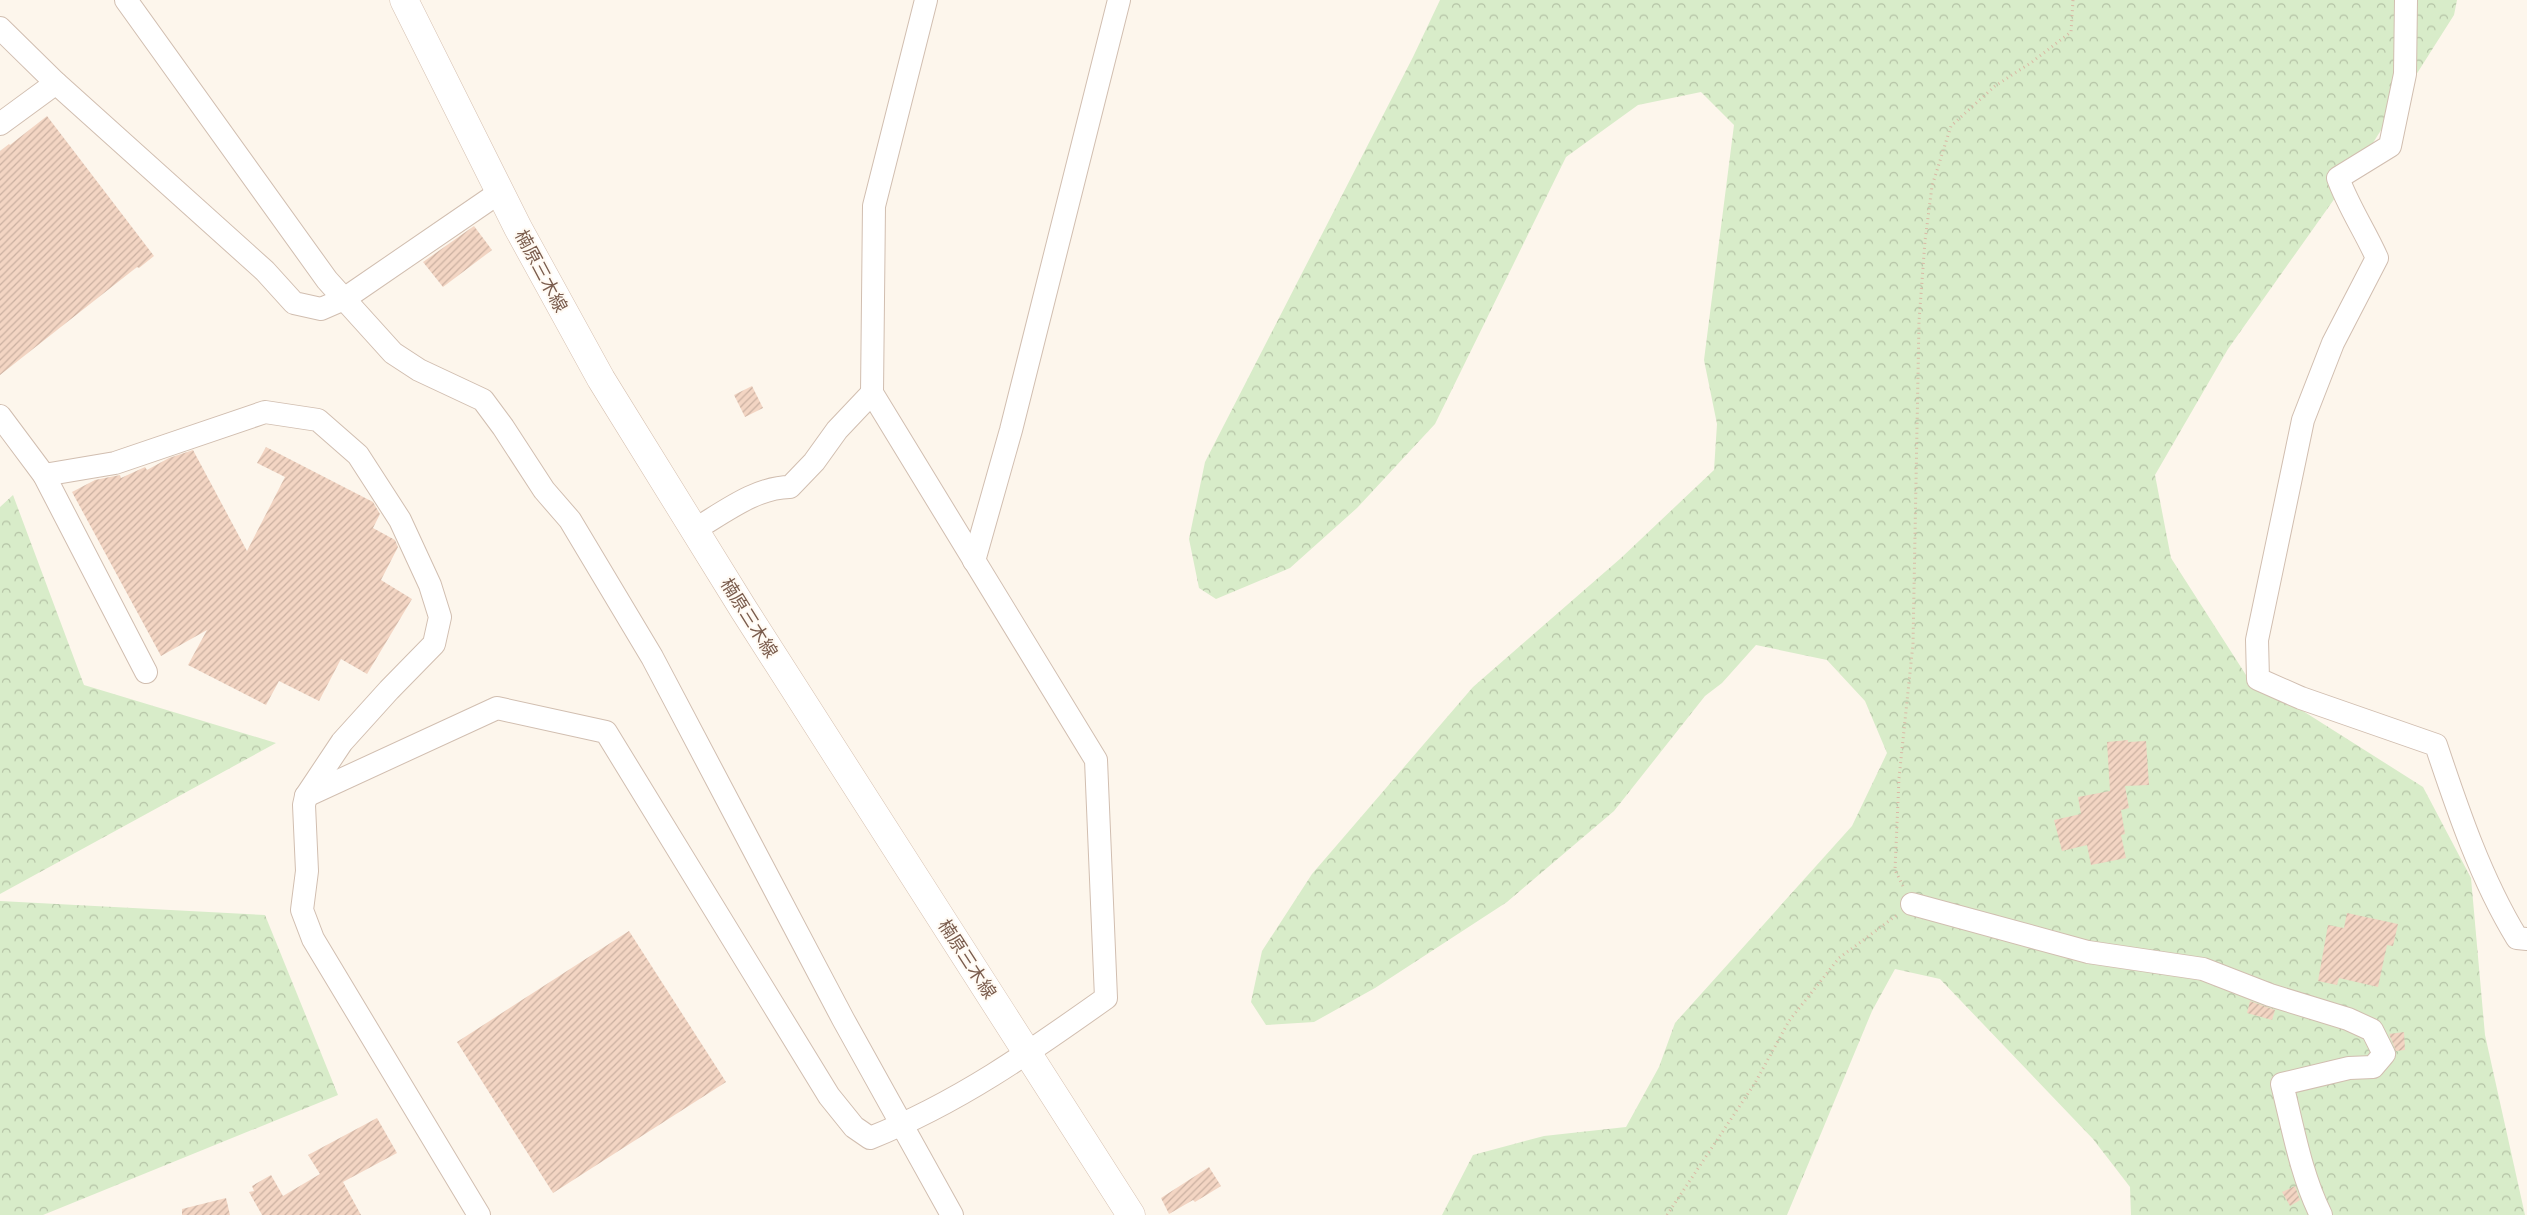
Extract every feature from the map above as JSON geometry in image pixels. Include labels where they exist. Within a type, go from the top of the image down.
[{"type":"main road","name":"楠原三木線","points":[[404,0],[500,192],[601,379],[694,530],[1131,1215]]},
{"type":"street","points":[[126,0],[327,280],[392,353],[419,370],[482,400],[503,427],[544,490],[570,520],[652,657],[724,796],[901,1126],[952,1215]]},
{"type":"street","points":[[306,796],[497,708],[606,732],[829,1096],[854,1127],[870,1138],[901,1126],[999,1073],[1106,998],[1096,760],[872,393],[874,206],[926,0]]},
{"type":"street","points":[[974,561],[1014,420],[1119,0]]},
{"type":"street","points":[[2406,0],[2405,74],[2390,146],[2338,178],[2345,198],[2363,226],[2377,258],[2333,343],[2303,420],[2257,640],[2258,680],[2301,698],[2436,746],[2454,800],[2499,908],[2517,938],[2527,939]]},
{"type":"street","points":[[0,28],[56,83],[265,271],[294,303],[321,309],[344,299],[500,192]]},
{"type":"street","points":[[0,124],[56,83]]},
{"type":"street","points":[[694,530],[742,501],[776,487],[790,487],[814,462],[837,430],[872,393]]},
{"type":"street","points":[[44,475],[114,463],[265,412],[318,420],[358,455],[400,520],[430,585],[440,617],[434,644],[342,742],[306,796],[304,805],[307,871],[302,910],[314,939],[479,1215]]},
{"type":"street","points":[[0,416],[44,475],[146,672]]},
{"type":"street","points":[[1912,904],[2088,952],[2203,969],[2270,995],[2348,1019],[2372,1030],[2384,1054],[2373,1067],[2350,1068],[2282,1084],[2299,1153],[2313,1198],[2321,1215]]},
{"type":"path","points":[[1667,1215],[1755,1083],[1794,1014],[1839,958],[1912,904],[1895,870],[1899,778],[1913,644],[1919,321],[1925,241],[1932,186],[1951,126],[1995,86],[2032,62],[2071,32],[2073,0]]},
{"type":"green space","points":[[1440,0],[2457,0],[2454,15],[2364,157],[2228,349],[2155,475],[2171,558],[2246,675],[2423,787],[2471,878],[2485,1035],[2525,1215],[2131,1215],[2130,1187],[2093,1139],[1940,979],[1895,969],[1872,1011],[1787,1215],[1442,1215],[1473,1155],[1544,1136],[1626,1127],[1659,1067],[1675,1023],[1852,826],[1887,753],[1865,701],[1827,660],[1756,645],[1722,683],[1705,696],[1614,811],[1507,902],[1375,988],[1314,1022],[1266,1025],[1251,1002],[1262,951],[1312,874],[1473,687],[1621,558],[1714,470],[1717,424],[1704,360],[1734,125],[1701,92],[1638,105],[1566,157],[1435,424],[1357,508],[1290,568],[1216,599],[1199,588],[1189,539],[1205,462],[1413,57]]},
{"type":"green space","points":[[13,495],[84,685],[276,743],[0,894],[0,507]]},
{"type":"green space","points":[[0,901],[265,915],[338,1095],[43,1215],[0,1215]]},
{"type":"building","points":[[47,116],[154,256],[139,268],[137,267],[0,375],[0,151]]},
{"type":"building","points":[[474,226],[492,250],[443,287],[423,262]]},
{"type":"building","points":[[752,386],[763,408],[745,417],[734,395]]},
{"type":"building","points":[[266,447],[373,502],[380,514],[373,528],[395,540],[398,547],[381,580],[412,599],[367,674],[341,659],[319,701],[279,681],[266,705],[188,665],[207,630],[161,656],[72,492],[95,480],[120,475],[121,478],[145,467],[147,470],[169,458],[193,450],[247,551],[285,477],[257,463]]},
{"type":"building","points":[[2128,740],[2128,742],[2146,741],[2149,785],[2125,786],[2129,808],[2121,810],[2125,834],[2121,835],[2126,858],[2091,865],[2087,845],[2062,851],[2054,820],[2081,814],[2078,797],[2110,791],[2107,742]]},
{"type":"building","points":[[2347,913],[2398,924],[2393,946],[2387,945],[2378,987],[2339,978],[2337,985],[2318,981],[2328,925],[2344,928]]},
{"type":"building","points":[[629,931],[726,1082],[553,1193],[457,1042]]},
{"type":"building","points":[[2250,1001],[2275,1010],[2272,1020],[2247,1013]]},
{"type":"building","points":[[2404,1032],[2405,1050],[2396,1051],[2389,1034]]},
{"type":"building","points":[[377,1118],[397,1153],[343,1182],[361,1215],[262,1215],[249,1192],[254,1191],[252,1186],[271,1175],[283,1196],[320,1174],[308,1155]]},
{"type":"building","points":[[1209,1167],[1221,1186],[1195,1202],[1193,1200],[1169,1214],[1161,1198]]},
{"type":"building","points":[[2295,1186],[2300,1200],[2290,1206],[2282,1192]]},
{"type":"building","points":[[226,1198],[230,1215],[182,1215],[182,1209]]}]
